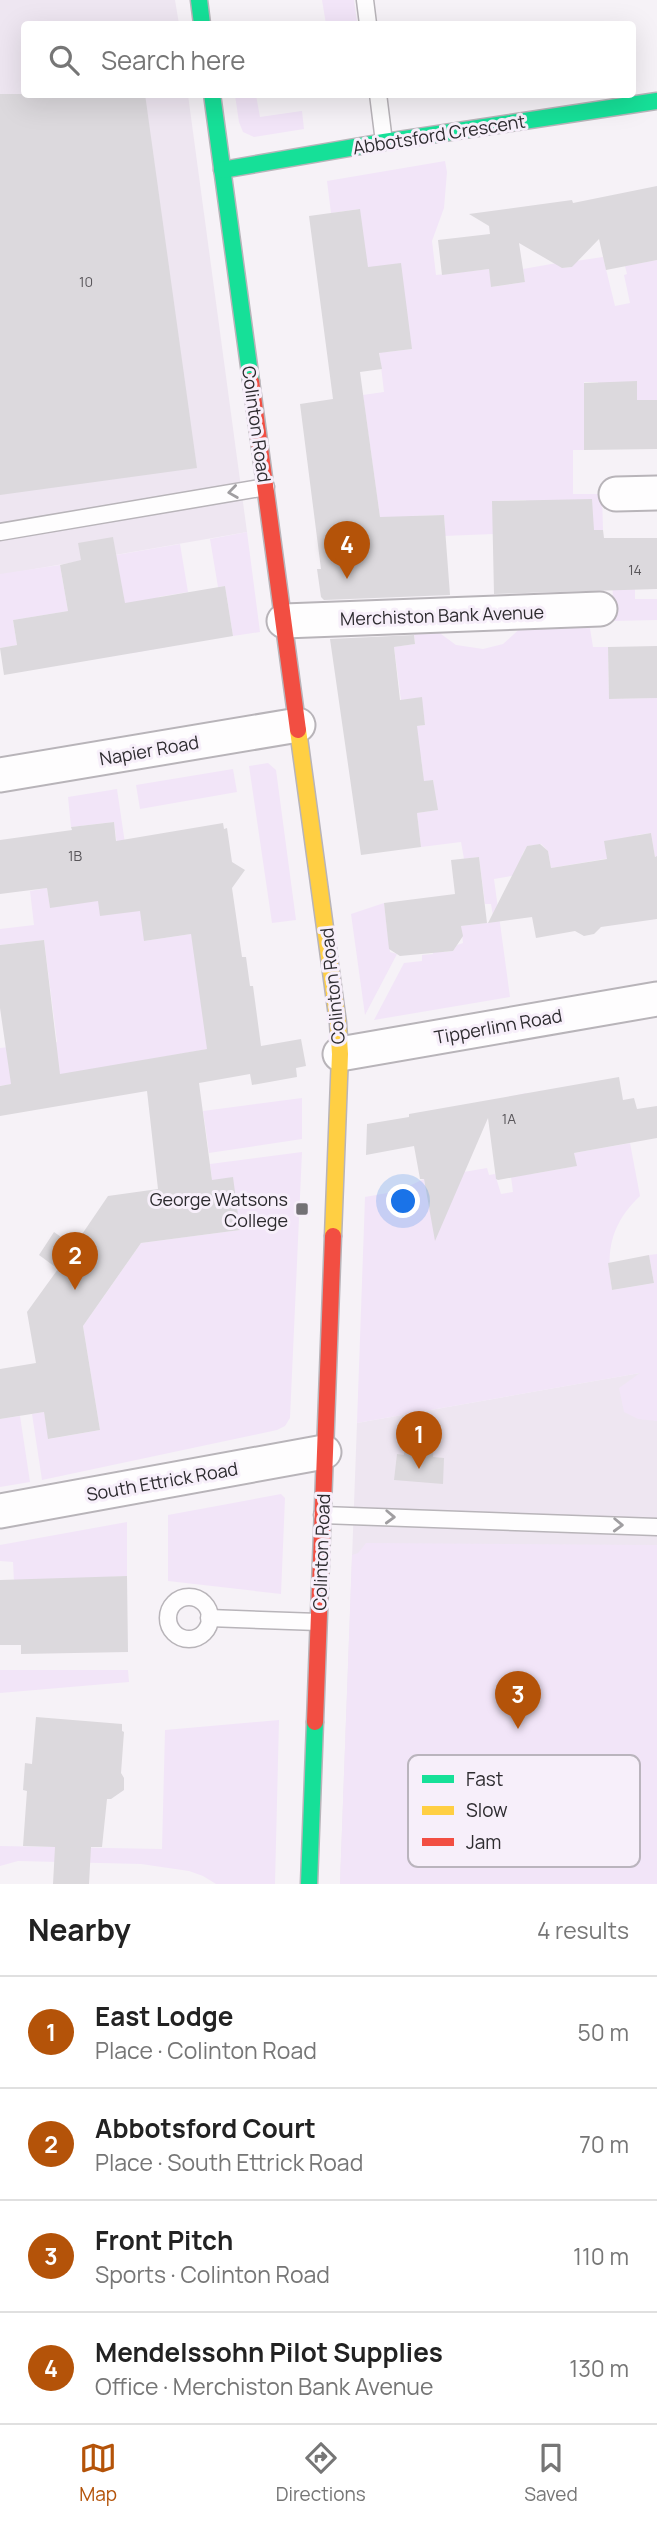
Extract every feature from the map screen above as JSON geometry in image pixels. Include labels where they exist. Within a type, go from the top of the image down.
[{"type":"street","points":[[199,0],[202,21]]},
{"type":"street","name":"Colinton Road","points":[[213,98],[336,996],[340,1054],[309,1884]]},
{"type":"street","name":"Abbotsford Crescent","points":[[222,170],[384,142],[657,102]]},
{"type":"street","points":[[615,494],[657,493]]},
{"type":"street","name":"Merchiston Bank Avenue","points":[[284,621],[600,609]]},
{"type":"street","name":"Napier Road","points":[[0,775],[298,725]]},
{"type":"street","name":"Tipperlinn Road","points":[[340,1054],[657,999]]},
{"type":"street","name":"South Ettrick Road","points":[[0,1511],[324,1452]]},
{"type":"lane","points":[[365,0],[368,21]]},
{"type":"lane","points":[[378,98],[384,142]]},
{"type":"lane","points":[[0,531],[266,487]]},
{"type":"lane","points":[[322,1515],[657,1527]]},
{"type":"lane","points":[[209,1618],[318,1622]]},
{"type":"shaded area","points":[[0,0],[175,0],[178,21],[21,21],[21,98],[188,98],[247,532],[0,575]]},
{"type":"shaded area","points":[[322,0],[354,0],[357,21],[326,21]]},
{"type":"shaded area","points":[[235,98],[257,98],[260,117],[302,111],[304,129],[254,137],[243,132]]},
{"type":"shaded area","points":[[445,161],[447,172],[444,208],[432,241],[436,275],[489,269],[492,287],[525,282],[523,269],[557,263],[563,268],[572,267],[576,261],[603,257],[615,306],[630,303],[624,275],[627,274],[625,266],[657,260],[657,400],[637,400],[637,382],[599,401],[598,382],[584,382],[584,450],[573,450],[573,494],[602,494],[603,530],[591,530],[592,499],[528,533],[526,500],[493,501],[494,534],[443,536],[444,515],[411,516],[384,546],[363,395],[384,392],[378,341],[385,340],[387,352],[412,349],[368,270],[359,209],[331,213],[327,181]]},
{"type":"shaded area","points":[[247,532],[260,632],[233,636],[225,586],[218,587],[210,539]]},
{"type":"shaded area","points":[[180,544],[188,592],[158,597],[166,647],[133,653],[93,559]]},
{"type":"shaded area","points":[[60,565],[68,611],[13,620],[17,645],[0,648],[0,574]]},
{"type":"shaded area","points":[[612,576],[635,576],[635,599],[657,599],[657,620],[614,621]]},
{"type":"shaded area","points":[[589,622],[593,647],[608,647],[609,699],[657,698],[657,856],[655,857],[651,833],[636,835],[640,859],[610,858],[551,868],[548,851],[541,844],[527,846],[522,855],[531,910],[517,875],[494,879],[510,997],[374,1020],[404,963],[422,961],[422,955],[433,954],[432,948],[439,948],[444,952],[453,951],[457,945],[463,943],[461,926],[494,922],[491,904],[485,904],[479,857],[464,859],[461,842],[421,847],[417,813],[437,810],[433,780],[413,783],[411,775],[423,774],[421,757],[405,728],[425,725],[421,698],[401,700],[394,647],[415,644],[414,632],[437,631],[456,645],[483,649],[503,644],[524,625]]},
{"type":"shaded area","points":[[268,763],[276,770],[296,920],[272,923],[249,766]]},
{"type":"shaded area","points":[[233,769],[237,792],[140,809],[136,785]]},
{"type":"shaded area","points":[[117,789],[133,898],[177,892],[144,941],[191,934],[219,1047],[0,1086],[0,1048],[57,1042],[44,940],[0,945],[0,929],[34,925],[30,891],[47,888],[50,907],[124,897],[114,822],[71,827],[68,797]]},
{"type":"shaded area","points":[[384,903],[390,952],[397,954],[365,1015],[351,914]]},
{"type":"shaded area","points":[[526,1093],[524,1130],[532,1174],[576,1166],[574,1153],[630,1143],[640,1196],[616,1228],[610,1251],[610,1276],[612,1290],[654,1283],[649,1255],[657,1254],[657,1421],[638,1419],[624,1412],[619,1388],[640,1373],[357,1423],[365,1197],[398,1191],[424,1179],[429,1207],[436,1213],[446,1175],[487,1168],[489,1175],[495,1174],[501,1194],[513,1192],[511,1177],[518,1122],[513,1096]]},
{"type":"shaded area","points":[[302,1098],[302,1139],[209,1153],[203,1111]]},
{"type":"shaded area","points":[[302,1152],[290,1418],[285,1426],[277,1430],[42,1480],[32,1414],[44,1412],[49,1439],[100,1430],[83,1326],[141,1243],[240,1230],[212,1180],[210,1164]]},
{"type":"shaded area","points":[[657,1370],[657,1884],[340,1884],[357,1423]]},
{"type":"shaded area","points":[[20,1416],[30,1482],[0,1487],[0,1419]]},
{"type":"shaded area","points":[[281,1494],[285,1498],[281,1594],[168,1581],[168,1515]]},
{"type":"shaded area","points":[[127,1522],[127,1576],[14,1582],[13,1562],[0,1561],[0,1545]]},
{"type":"shaded area","points":[[366,1543],[657,1545],[657,1884],[340,1884],[352,1555],[358,1553]]},
{"type":"shaded area","points":[[0,1670],[128,1670],[129,1682],[0,1693]]},
{"type":"shaded area","points":[[279,1720],[275,1884],[216,1884],[189,1871],[141,1864],[18,1861],[0,1866],[0,1846],[162,1849],[165,1730]]},
{"type":"building","points":[[0,94],[21,94],[21,98],[146,98],[197,468],[0,495]]},
{"type":"building","points":[[657,186],[657,260],[606,270],[599,239],[572,267],[562,268],[519,243],[525,282],[491,287],[489,269],[442,275],[438,240],[490,234],[489,226],[469,214],[572,200],[573,203]]},
{"type":"building","points":[[360,209],[368,267],[401,263],[412,349],[379,353],[382,369],[360,372],[380,517],[444,515],[450,595],[324,600],[321,597],[317,569],[321,569],[300,404],[333,399],[309,216]]},
{"type":"building","points":[[637,381],[637,400],[657,400],[657,449],[584,450],[584,383]]},
{"type":"building","points":[[592,499],[594,530],[603,530],[604,538],[657,538],[657,589],[494,594],[492,501]]},
{"type":"building","points":[[113,537],[125,603],[225,586],[233,636],[4,675],[0,648],[17,645],[13,620],[68,611],[60,565],[81,560],[78,543]]},
{"type":"building","points":[[414,635],[415,644],[394,647],[400,700],[422,697],[425,725],[417,726],[424,781],[433,780],[438,810],[417,813],[421,847],[361,855],[330,639]]},
{"type":"building","points":[[657,646],[657,698],[609,699],[608,647]]},
{"type":"building","points":[[114,822],[116,841],[223,823],[224,829],[227,828],[232,862],[245,870],[232,888],[242,957],[246,957],[250,986],[253,986],[261,1046],[301,1039],[306,1066],[296,1068],[297,1077],[252,1085],[250,1074],[199,1083],[212,1180],[233,1177],[240,1230],[141,1243],[83,1326],[100,1430],[48,1439],[44,1412],[0,1419],[0,1369],[36,1363],[27,1312],[58,1269],[39,1255],[54,1232],[74,1246],[108,1196],[158,1189],[147,1091],[0,1116],[0,1086],[11,1084],[0,1008],[0,945],[44,940],[60,1074],[207,1049],[191,934],[144,941],[140,911],[100,916],[98,901],[50,908],[47,888],[0,894],[0,840]]},
{"type":"building","points":[[651,833],[655,857],[657,856],[657,919],[601,927],[594,934],[584,936],[575,931],[536,938],[532,917],[488,923],[527,846],[540,844],[548,851],[551,868],[607,859],[604,841]]},
{"type":"building","points":[[479,857],[487,923],[461,926],[463,936],[453,951],[400,956],[389,949],[384,903],[455,894],[451,860]]},
{"type":"building","points":[[619,1077],[623,1100],[634,1098],[637,1109],[657,1106],[657,1138],[574,1153],[577,1166],[498,1180],[488,1118],[435,1241],[424,1179],[420,1179],[414,1146],[366,1155],[367,1124],[409,1117],[409,1114]]},
{"type":"building","points":[[649,1255],[654,1283],[612,1290],[608,1263]]},
{"type":"building","points":[[404,1445],[434,1447],[433,1457],[444,1458],[443,1484],[394,1480],[397,1454],[404,1455]]},
{"type":"building","points":[[127,1576],[128,1652],[21,1654],[21,1645],[0,1645],[0,1580]]},
{"type":"building","points":[[36,1717],[122,1724],[124,1732],[121,1773],[124,1790],[107,1799],[102,1847],[91,1847],[89,1884],[53,1884],[55,1847],[23,1846],[27,1791],[23,1790],[25,1763],[32,1764]]},
{"type":"traffic: fast","points":[[199,0],[202,21]]},
{"type":"traffic: fast","points":[[213,98],[251,381]]},
{"type":"traffic: fast","points":[[222,170],[384,142],[657,101]]},
{"type":"traffic: fast","points":[[309,1884],[315,1722]]},
{"type":"traffic: slow","points":[[298,730],[338,1023],[340,1054],[333,1236]]},
{"type":"traffic: jam","points":[[251,381],[298,730]]},
{"type":"traffic: jam","points":[[315,1722],[333,1236]]},
{"type":"place","name":"Mendelssohn Pilot Supplies","points":[[347,579]]},
{"type":"place","name":"George Watsons College","points":[[302,1209]]},
{"type":"place","name":"Abbotsford Court","points":[[75,1290]]},
{"type":"place","name":"East Lodge","points":[[419,1469]]},
{"type":"place","name":"Front Pitch","points":[[518,1729]]}]
